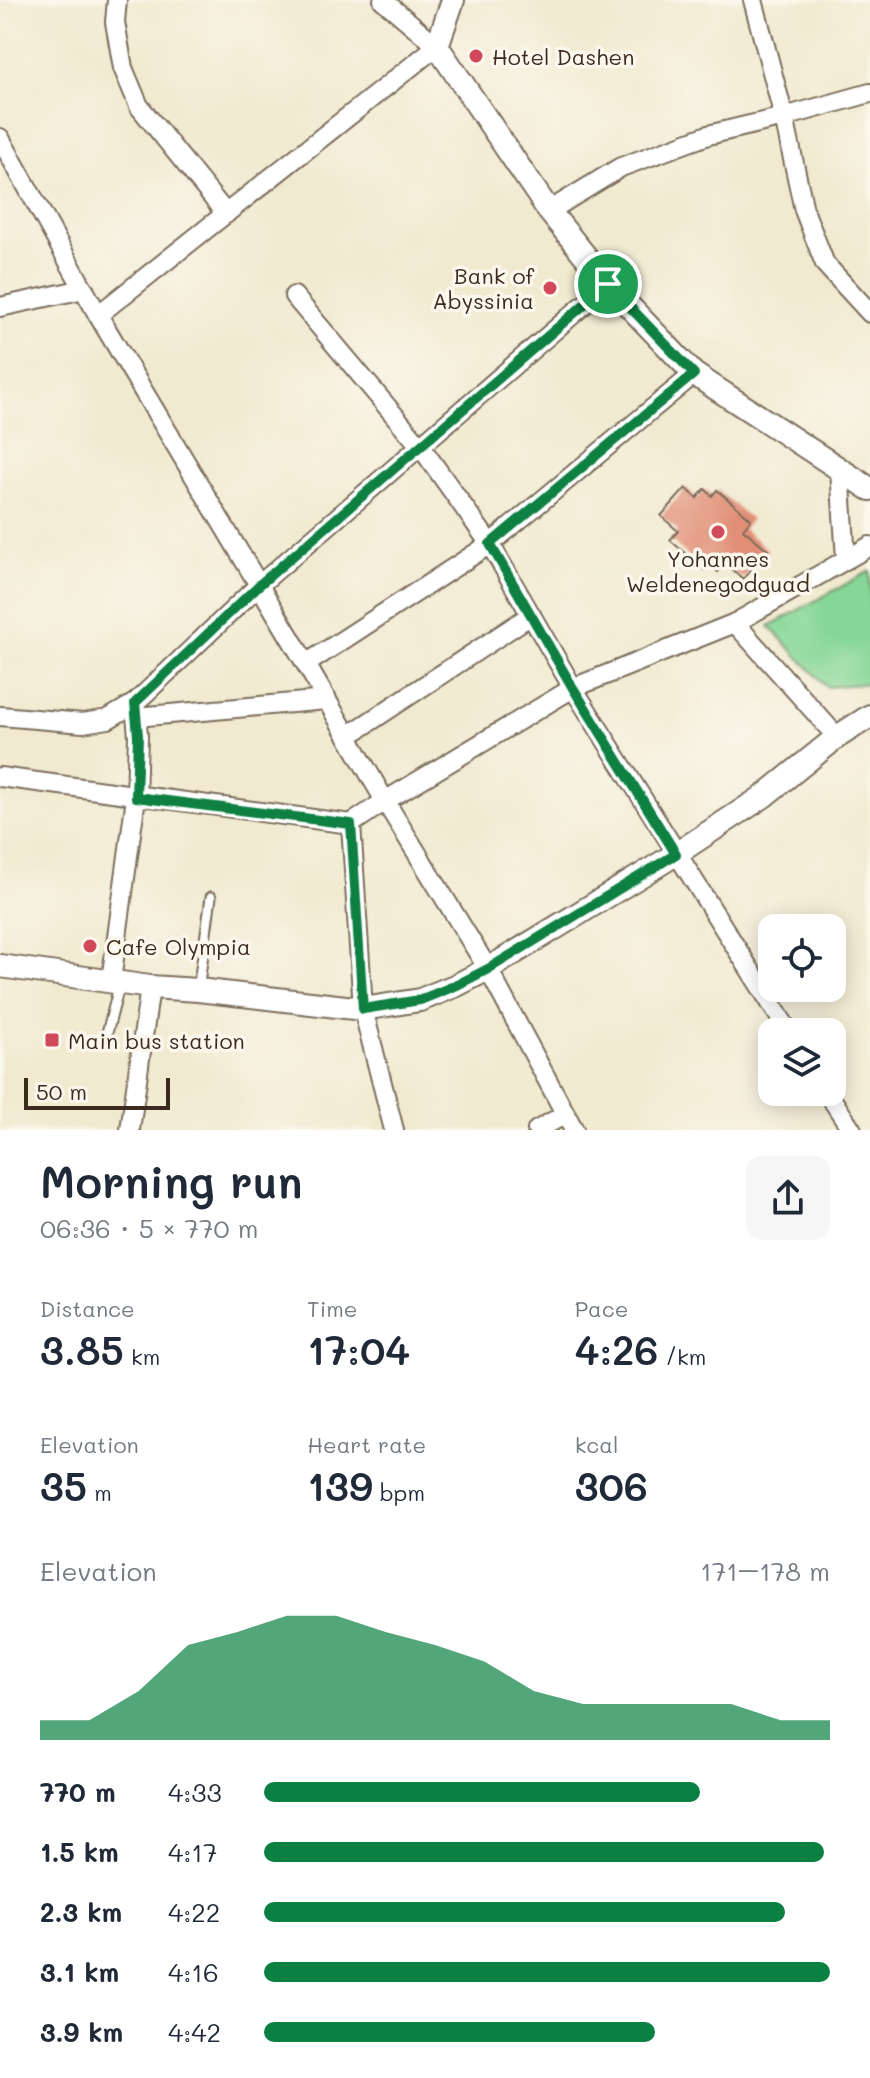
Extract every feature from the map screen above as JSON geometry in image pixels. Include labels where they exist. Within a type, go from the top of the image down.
[{"type":"street","points":[[117,0],[115,22],[123,68],[139,106],[226,214]]},
{"type":"street","points":[[383,0],[437,46],[549,211],[608,284],[694,374],[870,489]]},
{"type":"street","points":[[98,315],[437,46],[453,0]]},
{"type":"street","points":[[753,0],[784,117],[804,210],[825,264],[870,313]]},
{"type":"street","points":[[549,211],[621,167],[708,135],[870,93]]},
{"type":"street","points":[[0,138],[98,315],[385,801],[488,969],[569,1122],[537,1130]]},
{"type":"street","points":[[135,710],[258,586],[608,284]]},
{"type":"street","points":[[0,307],[84,289]]},
{"type":"street","points":[[294,296],[421,447],[490,544],[573,688],[780,1018]]},
{"type":"street","points":[[306,664],[490,544],[694,374]]},
{"type":"street","points":[[840,470],[846,559]]},
{"type":"street","points":[[0,777],[351,824],[573,688],[735,623],[870,546]]},
{"type":"street","points":[[348,736],[531,615]]},
{"type":"street","points":[[735,623],[837,737]]},
{"type":"street","points":[[0,716],[83,723],[135,710],[327,700]]},
{"type":"street","points":[[115,982],[136,797],[138,736],[135,710]]},
{"type":"street","points":[[0,966],[150,987],[363,1009],[420,1000],[488,969],[676,854],[764,796],[837,737],[870,716]]},
{"type":"street","points":[[351,824],[363,1009],[394,1130]]},
{"type":"street","points":[[130,1130],[150,987]]},
{"type":"street","points":[[836,1106],[852,1130]]},
{"type":"lane","points":[[198,990],[211,897]]},
{"type":"lane","points":[[107,1033],[115,982]]},
{"type":"green space","points":[[870,571],[870,683],[827,687],[769,626]]},
{"type":"building","points":[[686,488],[697,498],[705,489],[712,496],[717,490],[751,519],[743,529],[768,550],[743,579],[725,563],[718,572],[709,564],[704,570],[670,540],[678,531],[661,516]]},
{"type":"place","name":"Hotel Dashen","points":[[476,56]]},
{"type":"place","name":"Bank of Abyssinia","points":[[550,288]]},
{"type":"place","name":"Yohannes Weldenegodguad","points":[[718,532]]},
{"type":"place","name":"Cafe Olympia","points":[[90,946]]},
{"type":"place","name":"Main bus station","points":[[52,1040]]},
{"type":"route","points":[[608,284],[694,374],[490,544],[573,688],[676,854],[457,985],[420,1000],[363,1009],[351,824],[136,797],[138,736],[135,703],[258,586],[608,284]]}]
